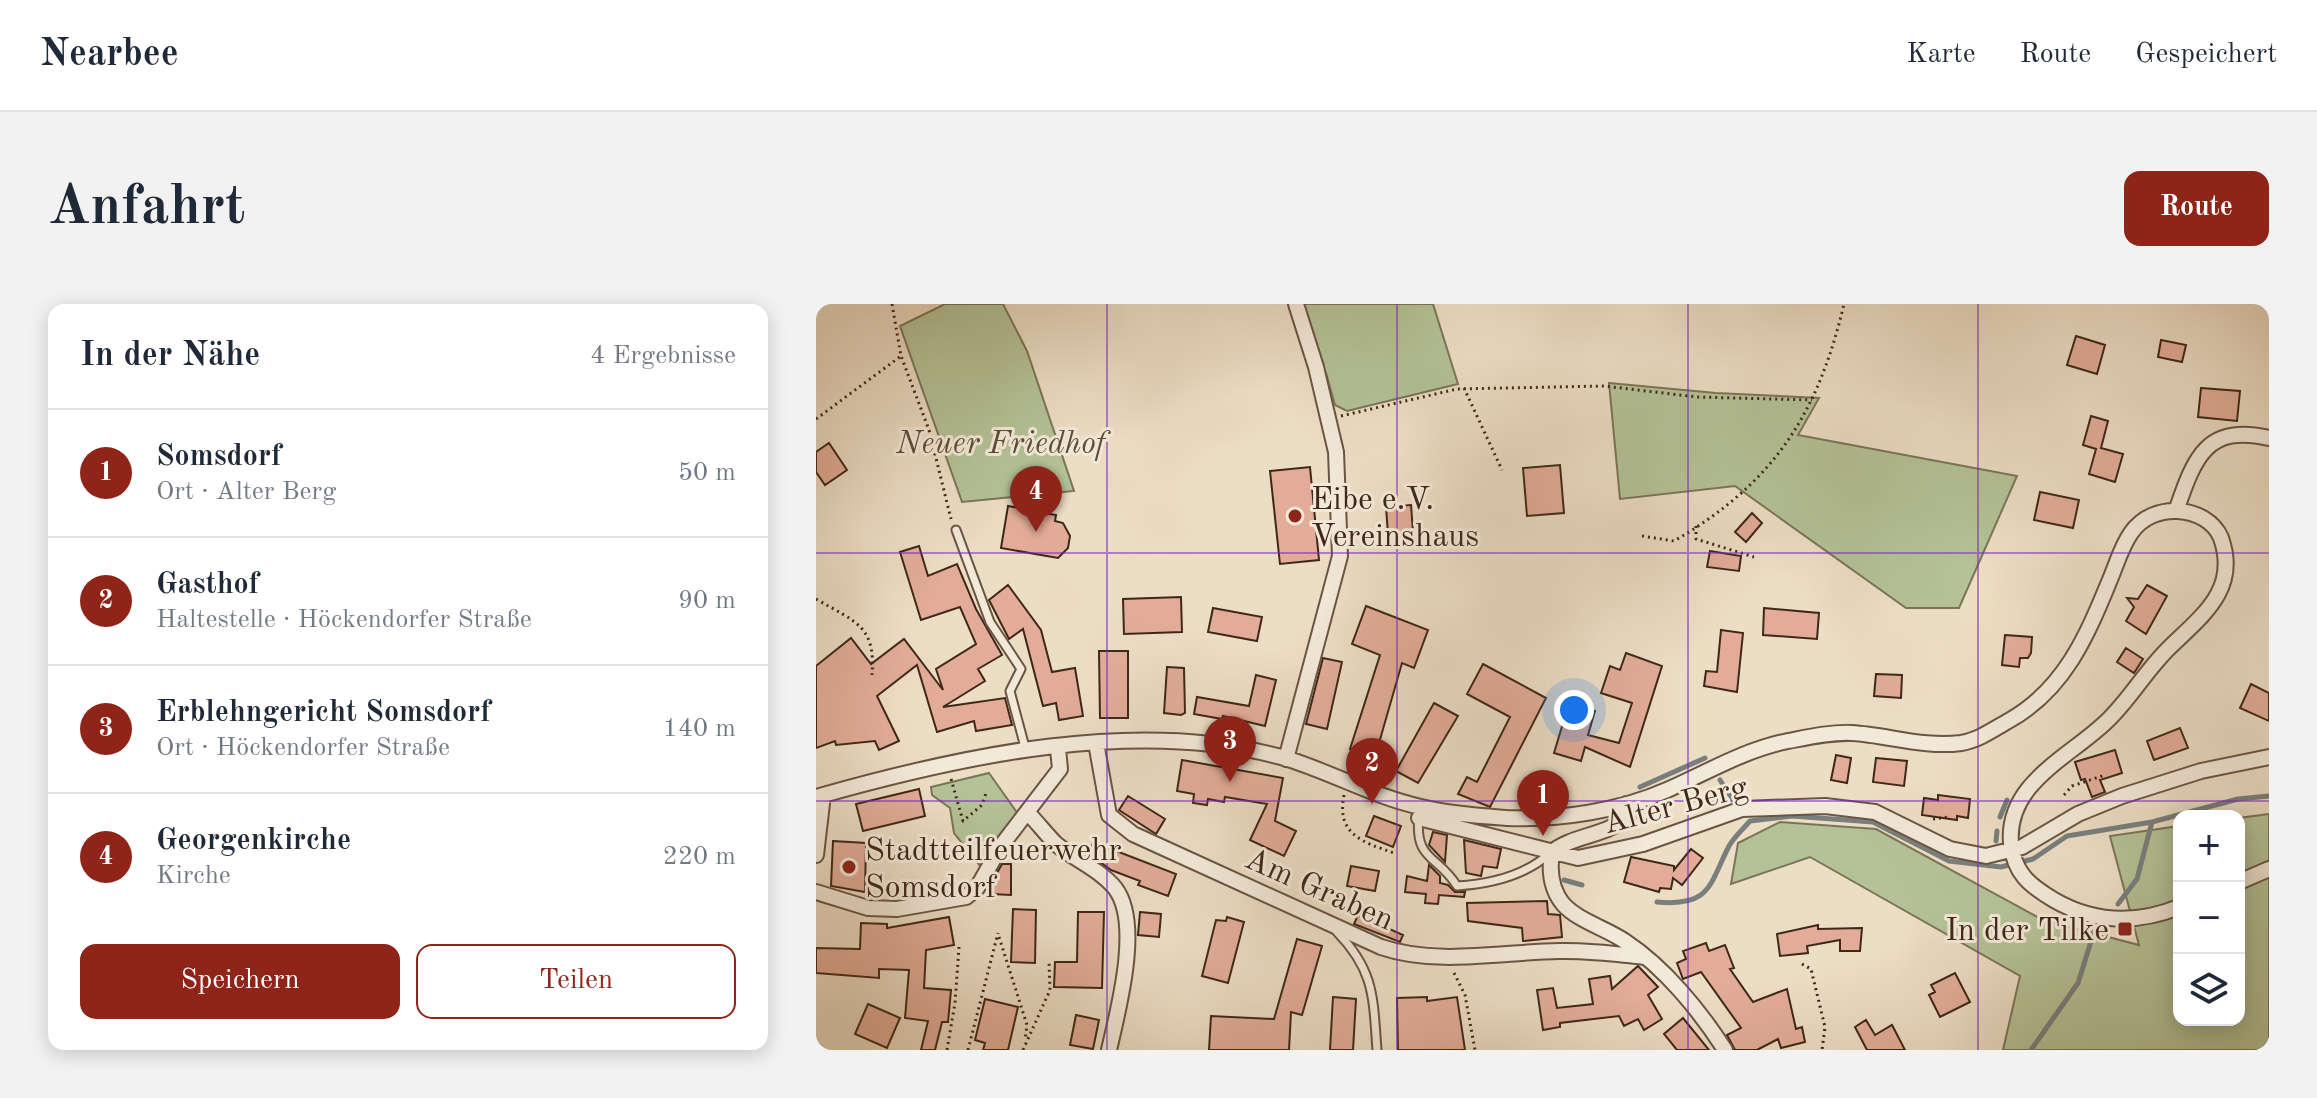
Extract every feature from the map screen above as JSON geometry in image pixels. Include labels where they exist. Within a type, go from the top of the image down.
[{"type":"street","points":[[1286,759],[1340,556],[1336,452],[1296,304]]},
{"type":"street","points":[[2176,511],[2193,464],[2206,447],[2233,434],[2269,438]]},
{"type":"street","points":[[816,855],[820,796],[928,769],[1096,743],[1186,742],[1286,759],[1419,813],[1511,818],[1569,814],[1626,804],[1665,791],[1747,752],[1780,742],[1846,732],[1930,743],[1960,743],[1982,736],[2018,716],[2057,682],[2076,654],[2133,529],[2152,514],[2176,511],[2196,514],[2217,528],[2225,550],[2226,577],[2221,594],[2212,608],[2152,665],[2111,717],[2022,795],[2014,807],[2010,829],[2012,853],[2018,871],[2029,885],[2069,908],[2126,921],[2173,909]]},
{"type":"street","name":"Am Graben","points":[[1096,743],[1109,815],[1133,834],[1398,953],[1481,957],[1586,951],[1645,957]]},
{"type":"street","points":[[816,892],[868,908],[897,909],[966,897],[977,888],[1001,846],[1060,769],[1058,749]]},
{"type":"street","name":"Alter Berg","points":[[1419,813],[1578,858],[1611,853],[1742,809],[1825,806],[1875,812],[1950,849],[1986,856],[2012,853],[2078,814],[2122,796],[2201,771],[2269,757]]},
{"type":"street","points":[[1626,804],[1629,814],[1623,822],[1575,838],[1552,852],[1550,868],[1554,886],[1565,907],[1627,942],[1645,957],[1679,991],[1725,1050]]},
{"type":"street","points":[[1027,812],[1055,843],[1101,876],[1120,897],[1126,915],[1126,953],[1109,1050]]},
{"type":"street","points":[[2245,879],[2269,869]]},
{"type":"lane","points":[[956,530],[990,622],[1021,669],[1010,691],[1026,753]]},
{"type":"lane","points":[[1419,813],[1416,838],[1424,853],[1450,875],[1457,886],[1518,874],[1534,868],[1552,852]]},
{"type":"lane","points":[[1327,921],[1358,953],[1368,973],[1377,1050]]},
{"type":"path","points":[[892,304],[901,356],[929,430],[956,530]]},
{"type":"path","points":[[1642,536],[1674,541],[1729,503],[1789,443],[1812,400],[1833,350],[1844,304]]},
{"type":"path","points":[[816,419],[901,356]]},
{"type":"path","points":[[1329,419],[1464,388],[1604,386],[1697,397],[1812,400]]},
{"type":"path","points":[[1464,388],[1502,470]]},
{"type":"path","points":[[1696,526],[1696,539],[1754,557]]},
{"type":"path","points":[[816,599],[855,621],[867,633],[873,644],[872,675]]},
{"type":"path","points":[[2064,795],[2072,786],[2105,775]]},
{"type":"path","points":[[939,782],[964,776]]},
{"type":"path","points":[[951,779],[963,821],[982,805],[986,793]]},
{"type":"path","points":[[1345,793],[1343,824],[1351,835],[1394,853]]},
{"type":"path","points":[[1933,819],[1948,817]]},
{"type":"path","points":[[968,1050],[998,933],[1027,1025],[1023,1050]]},
{"type":"path","points":[[947,1050],[955,1003],[959,947]]},
{"type":"path","points":[[1025,1040],[1050,990],[1049,961]]},
{"type":"path","points":[[1802,964],[1811,969],[1825,1027],[1822,1050]]},
{"type":"path","points":[[1465,995],[1475,1050]]},
{"type":"green space","name":"Neuer Friedhof","points":[[945,304],[1003,304],[1027,351],[1074,491],[962,502],[900,326]]},
{"type":"green space","points":[[1299,304],[1433,304],[1458,384],[1347,411],[1335,405],[1326,373],[1313,355]]},
{"type":"green space","points":[[1609,383],[1819,398],[1798,435],[2017,476],[1959,608],[1906,608],[1735,486],[1620,499]]},
{"type":"green space","points":[[989,773],[1018,814],[981,867],[954,833],[950,808],[932,795],[931,787]]},
{"type":"green space","points":[[2269,814],[2269,1050],[2003,1050],[2020,976],[1810,857],[1731,884],[1738,843],[1780,822],[1876,829],[2043,920],[2139,945],[2110,836],[2173,827],[2173,1026],[2245,1026],[2245,817]]},
{"type":"building","points":[[2076,336],[2105,345],[2097,374],[2067,365]]},
{"type":"building","points":[[2161,340],[2186,345],[2182,362],[2158,357]]},
{"type":"building","points":[[2201,388],[2240,391],[2237,421],[2198,417]]},
{"type":"building","points":[[2091,416],[2108,421],[2101,448],[2123,454],[2115,482],[2089,474],[2096,449],[2083,445]]},
{"type":"building","points":[[829,443],[847,470],[825,485],[816,472],[816,452]]},
{"type":"building","points":[[1560,465],[1564,513],[1527,516],[1523,468]]},
{"type":"building","points":[[1310,467],[1319,560],[1280,564],[1270,471]]},
{"type":"building","points":[[1036,484],[1048,486],[1044,513],[1056,515],[1055,521],[1063,523],[1070,536],[1068,548],[1058,558],[1001,548],[1008,506],[1032,510]]},
{"type":"building","points":[[2040,492],[2079,500],[2073,528],[2034,520]]},
{"type":"building","points":[[1411,505],[1413,532],[1388,534],[1386,507]]},
{"type":"building","points":[[1752,513],[1762,523],[1746,542],[1735,532]]},
{"type":"building","points":[[919,546],[928,576],[957,564],[976,609],[1002,655],[978,669],[985,681],[943,707],[1005,698],[1012,725],[976,731],[974,721],[937,732],[917,665],[877,696],[899,741],[879,750],[875,741],[836,745],[835,741],[816,748],[816,666],[851,638],[871,664],[904,639],[943,690],[936,669],[976,644],[960,607],[921,620],[900,552]]},
{"type":"building","points":[[1710,551],[1741,556],[1739,571],[1707,567]]},
{"type":"building","points":[[1008,585],[1041,630],[1052,672],[1075,668],[1083,716],[1059,720],[1056,703],[1043,706],[1023,629],[1009,639],[989,600]]},
{"type":"building","points":[[2147,585],[2167,596],[2146,634],[2126,621],[2134,607],[2127,598],[2138,599]]},
{"type":"building","points":[[1181,597],[1182,632],[1124,634],[1123,599]]},
{"type":"building","points":[[1366,606],[1428,630],[1414,668],[1402,663],[1375,757],[1350,749],[1380,655],[1352,644]]},
{"type":"building","points":[[1213,608],[1262,617],[1257,641],[1208,632]]},
{"type":"building","points":[[1764,608],[1819,613],[1817,639],[1763,635]]},
{"type":"building","points":[[1721,630],[1743,633],[1737,692],[1704,686],[1706,671],[1717,672]]},
{"type":"building","points":[[2005,635],[2032,637],[2031,653],[2028,658],[2020,658],[2019,667],[2002,665]]},
{"type":"building","points":[[2126,648],[2143,659],[2134,673],[2117,662]]},
{"type":"building","points":[[1099,651],[1128,651],[1128,718],[1100,718]]},
{"type":"building","points":[[1626,653],[1662,666],[1630,767],[1585,747],[1581,761],[1554,753],[1569,703],[1595,711],[1588,735],[1619,743],[1632,703],[1601,693],[1610,666],[1620,670]]},
{"type":"building","points":[[1323,658],[1342,662],[1327,729],[1306,724]]},
{"type":"building","points":[[1483,664],[1546,698],[1490,807],[1458,794],[1467,777],[1477,782],[1510,717],[1467,694]]},
{"type":"building","points":[[1167,667],[1184,668],[1185,713],[1181,715],[1164,713]]},
{"type":"building","points":[[1876,674],[1902,675],[1901,698],[1874,696]]},
{"type":"building","points":[[1256,675],[1276,680],[1265,726],[1223,716],[1222,719],[1194,714],[1197,697],[1249,706]]},
{"type":"building","points":[[2251,684],[2269,693],[2269,721],[2240,708]]},
{"type":"building","points":[[1434,703],[1458,716],[1418,783],[1396,771]]},
{"type":"building","points":[[2180,728],[2188,748],[2154,760],[2147,741]]},
{"type":"building","points":[[2115,750],[2122,773],[2100,780],[2105,792],[2092,797],[2085,779],[2081,780],[2075,762]]},
{"type":"building","points":[[1836,755],[1851,758],[1847,783],[1831,780]]},
{"type":"building","points":[[1876,758],[1907,761],[1904,786],[1873,782]]},
{"type":"building","points":[[1182,760],[1283,778],[1275,821],[1296,831],[1284,856],[1250,840],[1267,804],[1225,797],[1224,802],[1208,799],[1207,805],[1193,803],[1194,794],[1177,791]]},
{"type":"building","points":[[919,789],[925,816],[863,831],[856,804]]},
{"type":"building","points":[[1938,795],[1970,799],[1968,818],[1957,816],[1957,820],[1922,815],[1924,798],[1938,800]]},
{"type":"building","points":[[1128,796],[1165,819],[1156,834],[1119,810]]},
{"type":"building","points":[[1374,816],[1401,826],[1393,847],[1366,836]]},
{"type":"building","points":[[1433,832],[1447,835],[1445,862],[1429,845]]},
{"type":"building","points":[[1464,840],[1501,849],[1497,868],[1483,866],[1481,876],[1466,873]]},
{"type":"building","name":"Stadtteilfeuerwehr Somsdorf","points":[[833,841],[866,843],[865,892],[831,886]]},
{"type":"building","points":[[1093,842],[1176,874],[1168,896],[1138,885],[1140,881],[1111,870],[1089,854]]},
{"type":"building","points":[[1691,849],[1703,858],[1682,885],[1673,878],[1671,889],[1660,888],[1659,892],[1624,882],[1631,857],[1674,866],[1674,870]]},
{"type":"building","points":[[1002,864],[1011,864],[1011,895],[992,894],[992,882]]},
{"type":"building","points":[[1429,865],[1440,876],[1440,883],[1448,885],[1455,892],[1465,892],[1464,897],[1439,895],[1438,904],[1425,903],[1426,894],[1405,892],[1407,876],[1427,881]]},
{"type":"building","points":[[1351,866],[1379,871],[1375,891],[1347,886]]},
{"type":"building","points":[[1547,901],[1548,914],[1560,915],[1562,937],[1523,941],[1522,928],[1468,921],[1467,903]]},
{"type":"building","points":[[1013,909],[1036,910],[1035,963],[1011,962]]},
{"type":"building","points":[[1078,912],[1104,912],[1102,988],[1054,987],[1055,962],[1077,962]]},
{"type":"building","points":[[1140,912],[1161,914],[1159,937],[1138,935]]},
{"type":"building","points":[[1358,915],[1403,935],[1400,942],[1354,924]]},
{"type":"building","points":[[949,917],[954,945],[926,950],[924,988],[951,990],[948,1022],[942,1022],[935,1050],[921,1050],[928,1021],[905,1018],[909,970],[879,969],[879,978],[816,973],[816,948],[860,949],[861,923],[887,924],[887,928]]},
{"type":"building","points":[[1227,917],[1244,922],[1228,983],[1202,976],[1216,920],[1226,921]]},
{"type":"building","points":[[1818,925],[1818,929],[1862,928],[1860,951],[1840,951],[1840,940],[1807,946],[1808,953],[1780,956],[1777,934]]},
{"type":"building","points":[[1297,939],[1322,946],[1302,1015],[1291,1012],[1289,1050],[1209,1050],[1211,1016],[1274,1019]]},
{"type":"building","points":[[1706,943],[1709,951],[1725,945],[1734,968],[1730,969],[1753,1002],[1787,989],[1796,1029],[1802,1027],[1805,1042],[1781,1048],[1778,1039],[1757,1050],[1735,1050],[1727,1035],[1741,1028],[1701,972],[1683,979],[1677,963],[1686,959],[1683,951]]},
{"type":"building","points":[[1638,966],[1658,987],[1648,995],[1662,1019],[1644,1030],[1638,1019],[1624,1026],[1619,1016],[1560,1023],[1560,1027],[1543,1030],[1537,990],[1553,988],[1557,1008],[1593,1004],[1589,979],[1610,976],[1612,989]]},
{"type":"building","points":[[1955,973],[1970,1002],[1940,1017],[1929,995],[1935,992],[1931,985]]},
{"type":"building","points":[[1333,997],[1356,999],[1353,1050],[1330,1050]]},
{"type":"building","points":[[1427,997],[1427,1001],[1457,997],[1465,1050],[1398,1050],[1397,998]]},
{"type":"building","points":[[985,999],[1018,1007],[1008,1050],[983,1050],[985,1043],[975,1040]]},
{"type":"building","points":[[868,1004],[900,1018],[887,1048],[855,1034]]},
{"type":"building","points":[[1076,1015],[1099,1020],[1093,1049],[1070,1045]]},
{"type":"building","points":[[1683,1018],[1709,1050],[1677,1050],[1664,1034]]},
{"type":"building","points":[[1866,1020],[1875,1035],[1892,1025],[1905,1050],[1867,1050],[1855,1027]]},
{"type":"waterway","points":[[1640,787],[1705,758]]},
{"type":"waterway","points":[[1720,780],[1735,803]]},
{"type":"waterway","points":[[1657,902],[1675,903],[1698,897],[1712,882],[1731,843],[1750,821],[1792,816],[1873,822],[1949,861],[2001,867],[2033,859],[2067,836],[2152,822],[2238,799],[2269,796]]},
{"type":"waterway","points":[[2000,817],[2007,800]]},
{"type":"waterway","points":[[2118,904],[2137,879],[2152,822]]},
{"type":"waterway","points":[[1996,841],[1997,831]]},
{"type":"waterway","points":[[1564,880],[1582,885]]},
{"type":"waterway","points":[[2031,1050],[2078,983],[2094,932]]},
{"type":"place","name":"Eibe e.V. Vereinshaus","points":[[1295,516]]},
{"type":"place","name":"Georgenkirche","points":[[1036,532]]},
{"type":"place","name":"Erblehngericht Somsdorf","points":[[1230,782]]},
{"type":"place","name":"Gasthof","points":[[1372,804]]},
{"type":"place","name":"Somsdorf","points":[[1543,836]]},
{"type":"place","name":"Stadtteilfeuerwehr Somsdorf","points":[[849,867]]},
{"type":"place","name":"In der Tilke","points":[[2125,929]]}]
